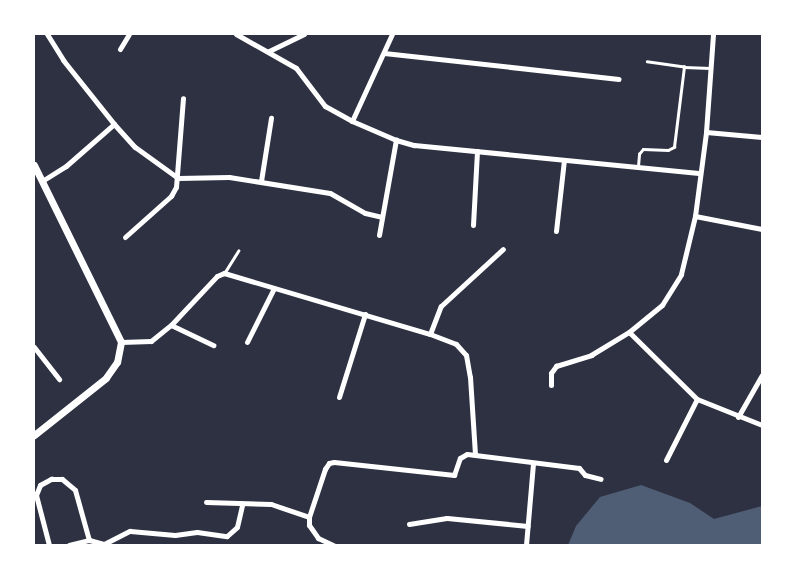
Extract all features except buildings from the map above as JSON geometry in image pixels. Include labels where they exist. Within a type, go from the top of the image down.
[{"type":"street","points":[[47,34],[62,60],[114,124],[135,147],[178,178],[261,181],[330,193],[364,212],[382,217]]},
{"type":"street","points":[[120,49],[129,34]]},
{"type":"street","points":[[236,34],[296,68],[325,106],[352,121],[396,140],[477,151],[699,173]]},
{"type":"street","points":[[269,51],[304,34]]},
{"type":"street","points":[[352,121],[392,34]]},
{"type":"street","points":[[551,385],[551,373],[556,366],[590,355],[629,332],[662,305],[672,291],[686,262],[696,216],[699,173],[706,132],[713,34]]},
{"type":"street","points":[[384,53],[619,79]]},
{"type":"street","points":[[125,237],[171,196],[178,178],[183,98]]},
{"type":"street","points":[[261,181],[271,118]]},
{"type":"street","points":[[42,182],[66,166],[114,124]]},
{"type":"street","points":[[706,132],[762,136]]},
{"type":"street","points":[[379,234],[396,140]]},
{"type":"street","points":[[473,225],[477,151]]},
{"type":"street","points":[[556,230],[564,160]]},
{"type":"street","points":[[34,165],[65,233],[113,321],[120,342],[117,362],[106,378],[34,435]]},
{"type":"street","points":[[696,216],[762,229]]},
{"type":"street","points":[[430,334],[441,306],[503,249]]},
{"type":"street","points":[[120,342],[151,341],[171,325],[217,276],[224,273],[430,334],[456,344],[466,355],[470,377],[475,455]]},
{"type":"street","points":[[247,342],[274,288]]},
{"type":"street","points":[[340,397],[365,314]]},
{"type":"street","points":[[171,325],[213,346]]},
{"type":"street","points":[[629,332],[697,399],[762,425]]},
{"type":"street","points":[[34,347],[59,378]]},
{"type":"street","points":[[738,417],[762,375]]},
{"type":"street","points":[[666,460],[697,399]]},
{"type":"street","points":[[333,545],[318,538],[309,525],[309,517],[329,463],[454,475],[462,456],[475,455],[533,464],[579,468],[585,476],[600,479]]},
{"type":"street","points":[[526,545],[533,464]]},
{"type":"street","points":[[49,545],[36,495],[40,485],[51,479],[69,482],[75,490],[89,540]]},
{"type":"street","points":[[206,502],[242,505],[271,504],[309,517]]},
{"type":"street","points":[[69,545],[89,540],[104,545],[135,530],[175,535],[196,532],[227,536],[237,527],[242,505]]},
{"type":"street","points":[[409,524],[447,518],[528,526]]},
{"type":"lane","points":[[647,62],[684,67],[711,68]]},
{"type":"lane","points":[[638,166],[639,154],[643,149],[668,150],[674,147],[684,67]]},
{"type":"lane","points":[[224,273],[238,251]]},
{"type":"water","points":[[641,485],[690,503],[714,519],[762,506],[762,545],[568,545],[576,526],[600,497]]}]
